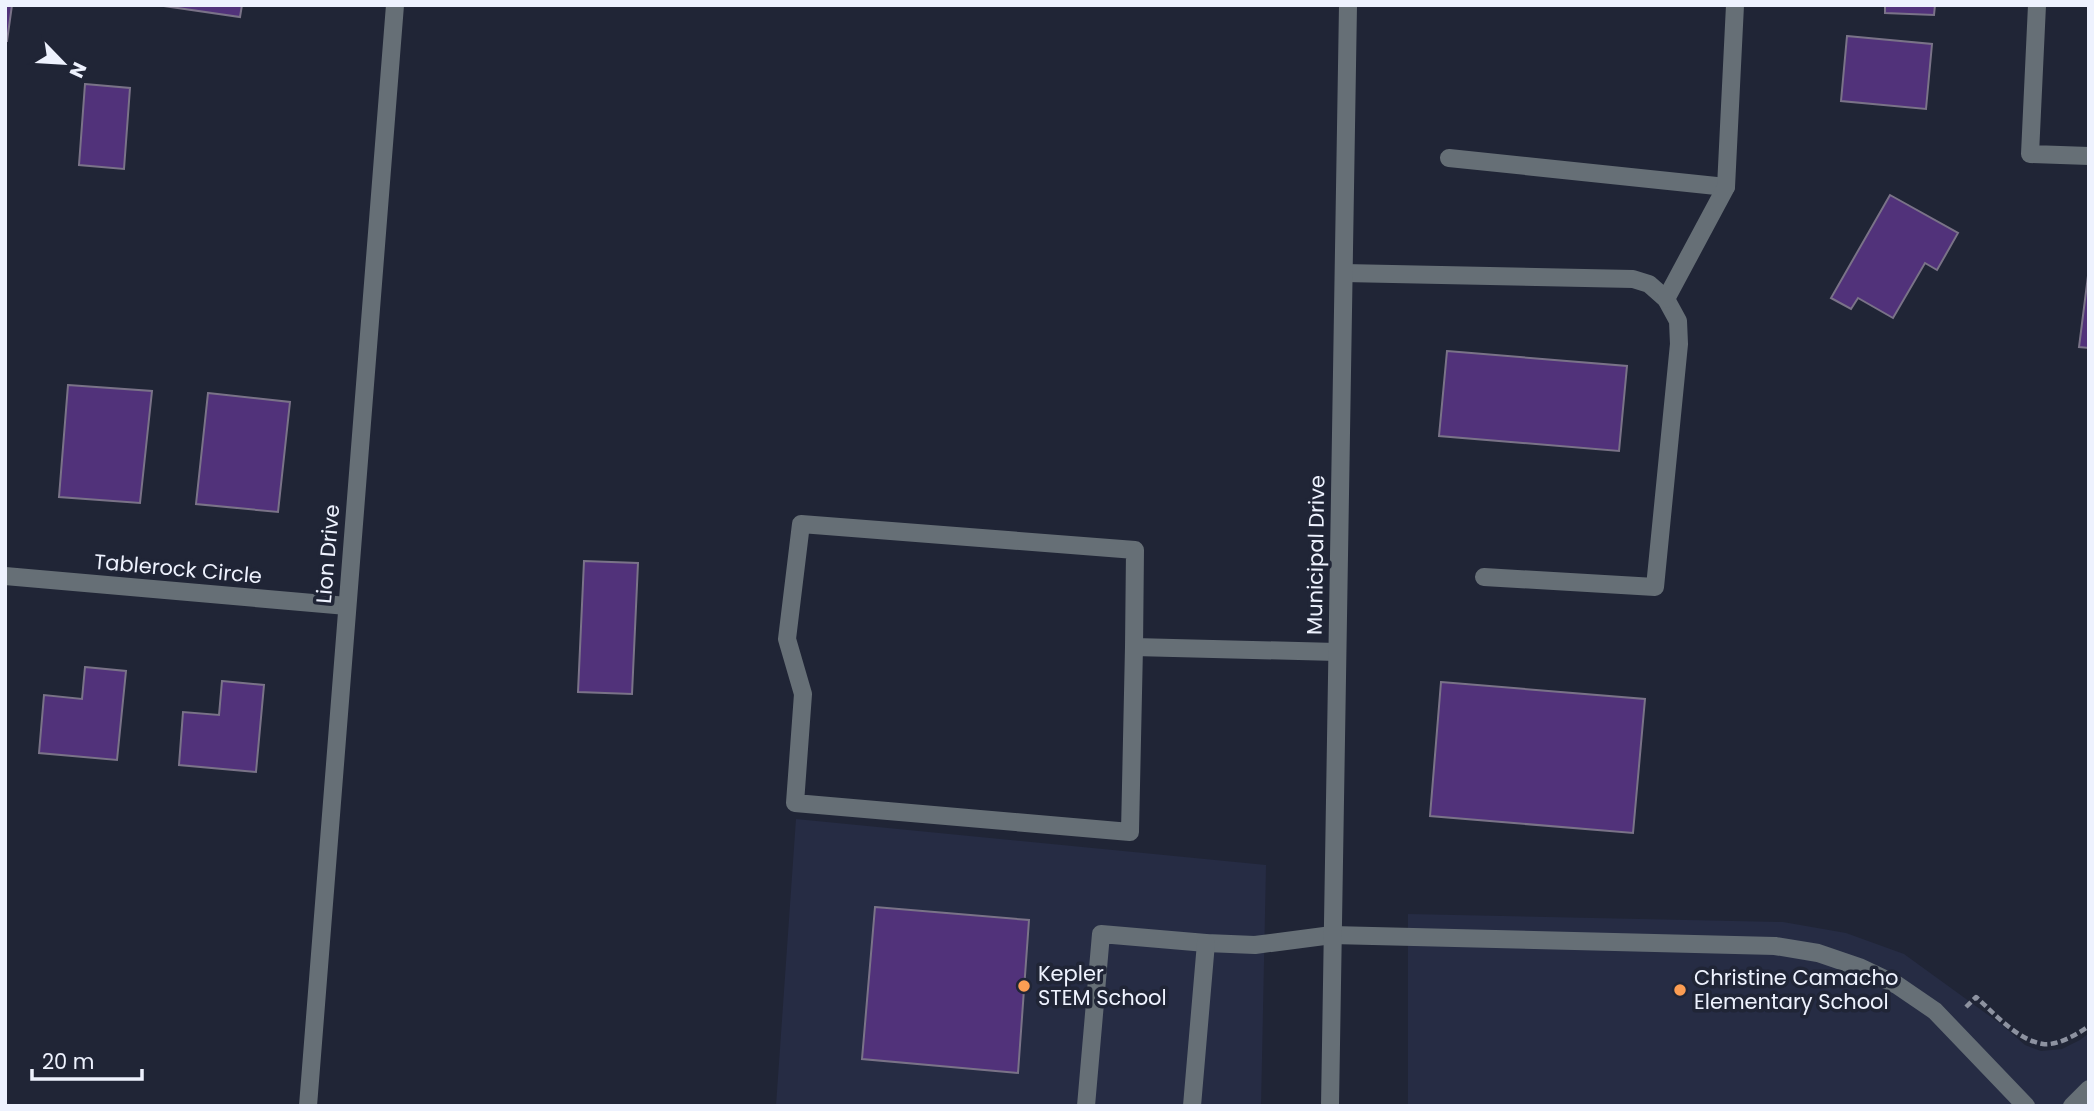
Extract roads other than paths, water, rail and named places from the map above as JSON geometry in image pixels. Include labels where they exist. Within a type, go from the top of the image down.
[{"type":"street","name":"Lion Drive","points":[[308,1106],[395,5]]},
{"type":"street","name":"Municipal Drive","points":[[1330,1106],[1348,5]]},
{"type":"street","points":[[1666,299],[1726,187],[1735,5]]},
{"type":"street","points":[[2037,5],[2030,154],[2089,156]]},
{"type":"street","points":[[1449,158],[1726,187]]},
{"type":"street","points":[[1343,273],[1633,279],[1649,284],[1666,299],[1678,321],[1679,344],[1655,587],[1484,577]]},
{"type":"street","points":[[801,524],[1135,550],[1134,647],[1130,832],[795,803],[803,694],[787,639],[801,524]]},
{"type":"street","name":"Tablerock Circle","points":[[5,576],[347,606]]},
{"type":"street","points":[[1134,647],[1337,652]]},
{"type":"street","points":[[1086,1106],[1101,934],[1255,945],[1332,935],[1775,946],[1818,953],[1859,967],[1897,985],[1935,1012],[2026,1106]]},
{"type":"street","points":[[1192,1106],[1206,943]]},
{"type":"street","points":[[2072,1106],[2089,1088]]},
{"type":"place","name":"Kepler STEM School","points":[[1024,986]]},
{"type":"place","name":"Christine Camacho Elementary School","points":[[1680,990]]}]
